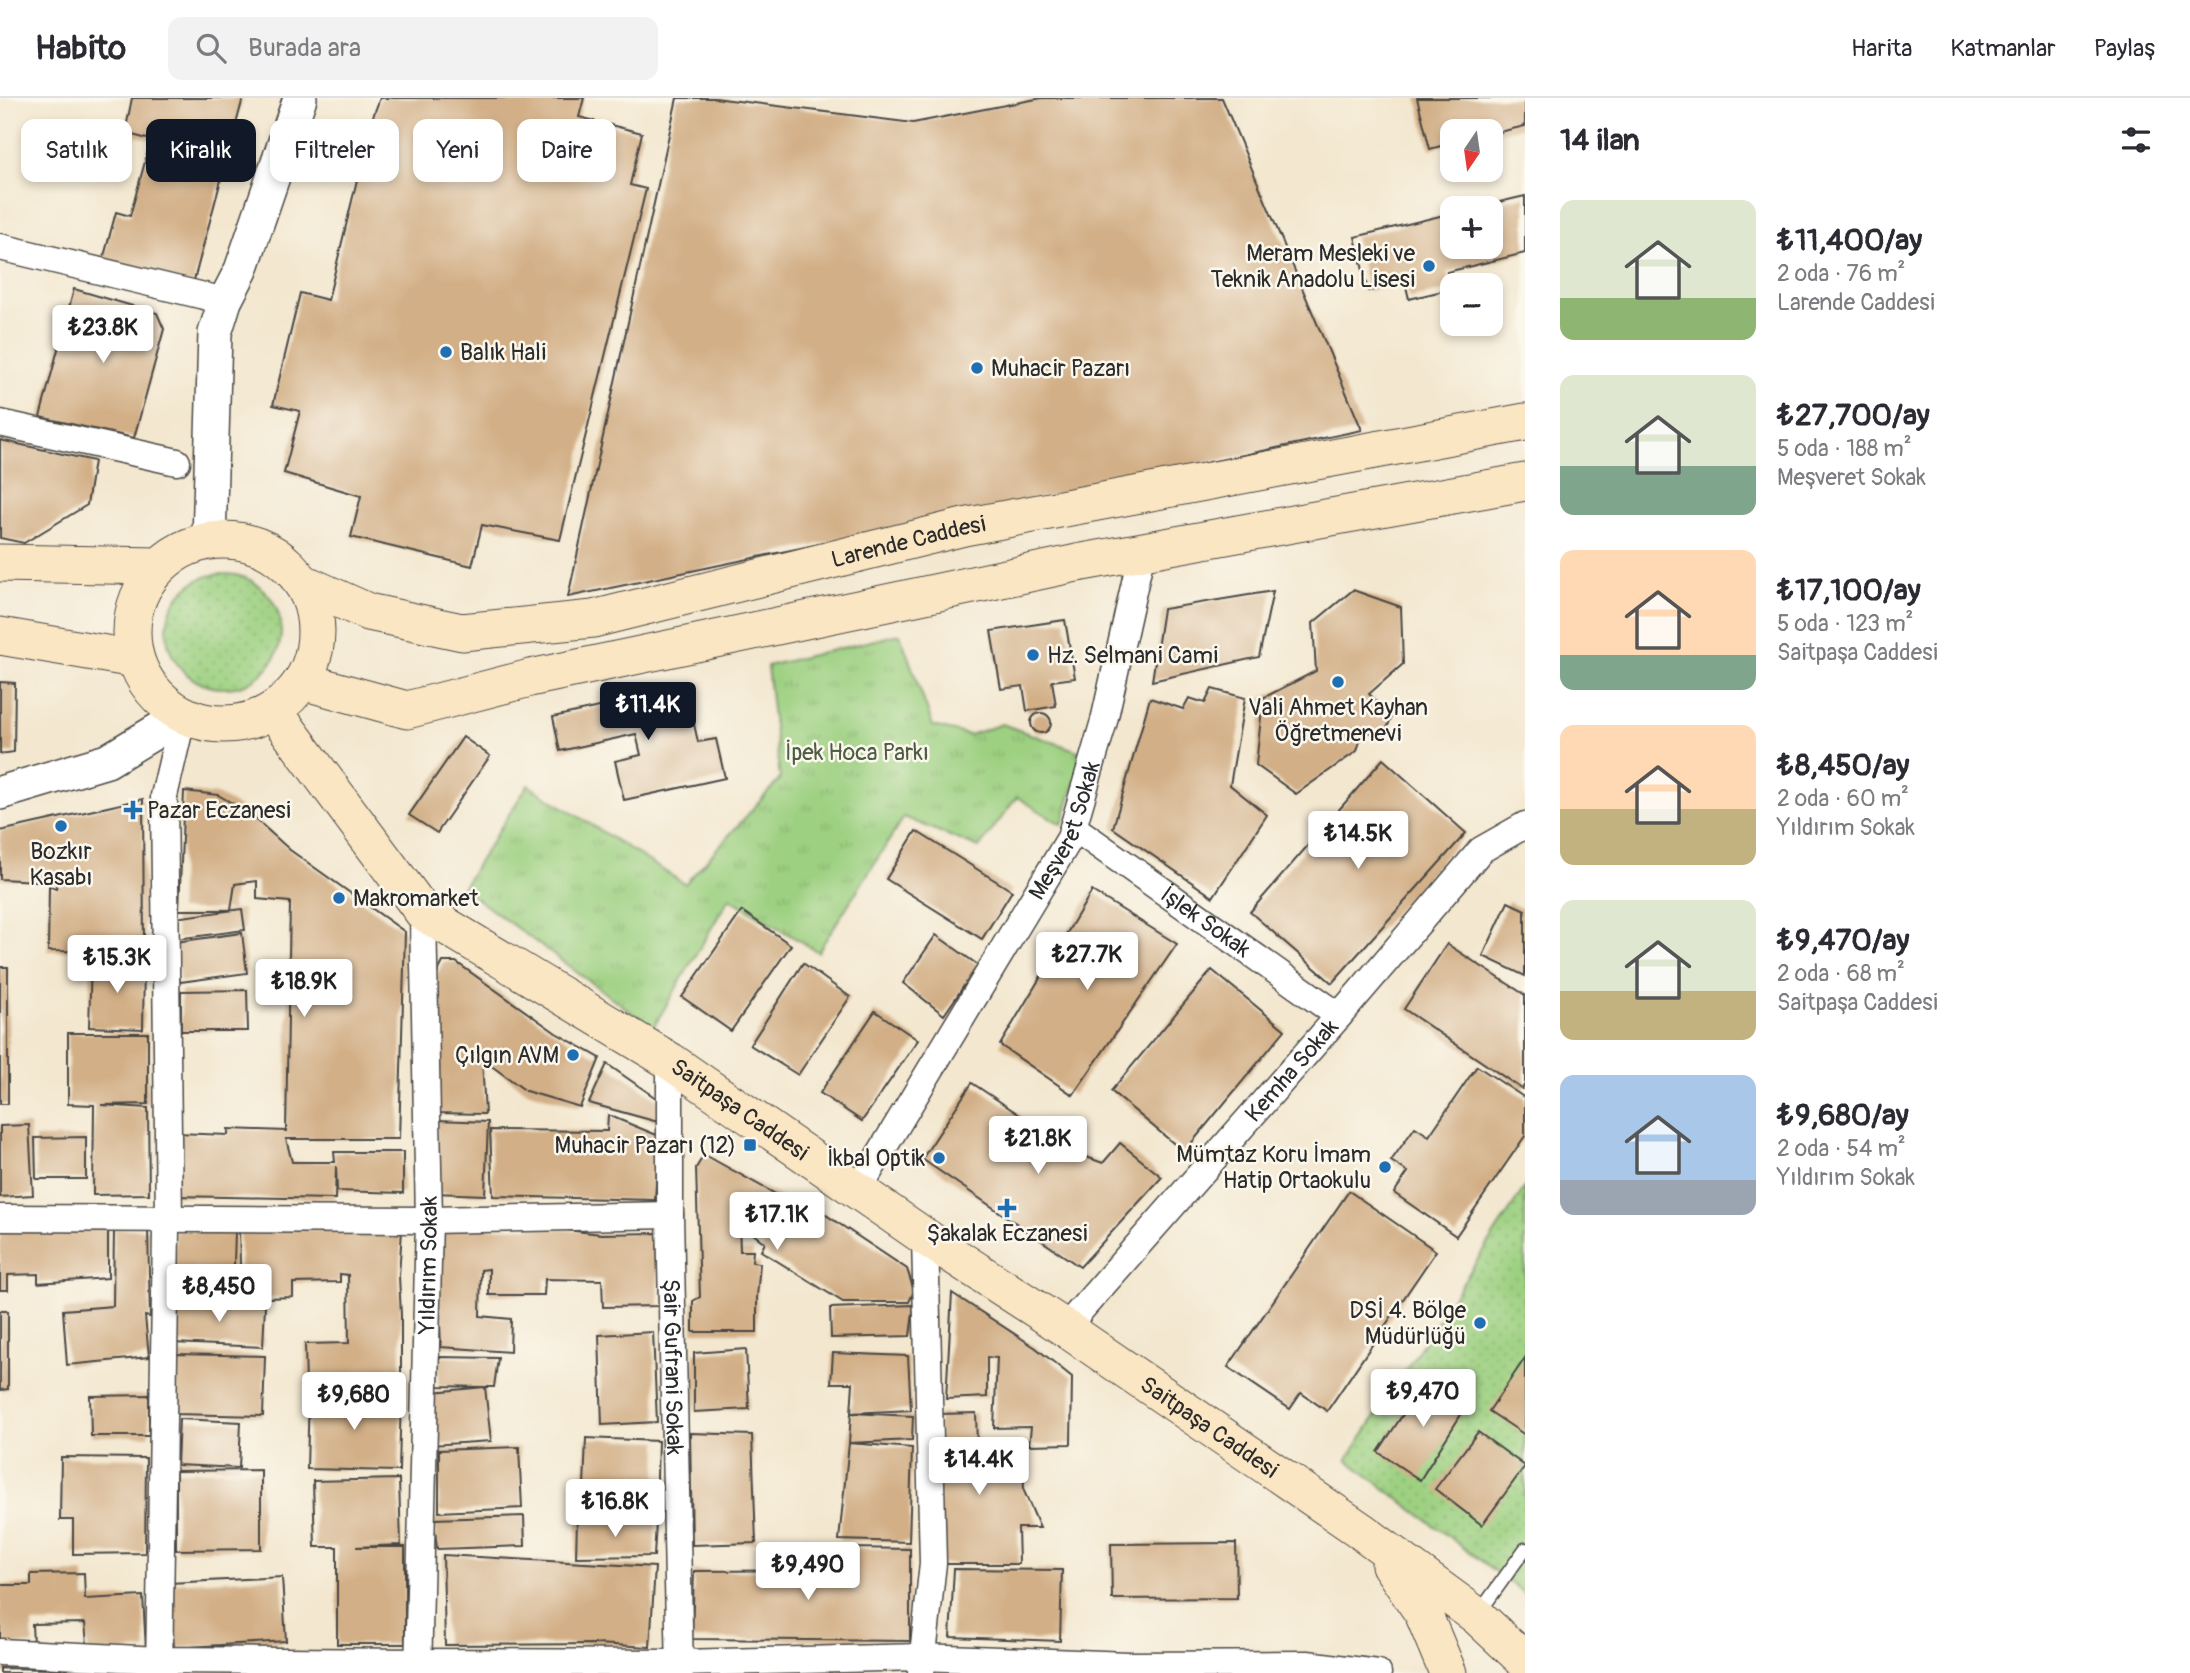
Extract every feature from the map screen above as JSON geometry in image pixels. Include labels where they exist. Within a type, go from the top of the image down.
[{"type":"main road","name":"Larende Caddesi","points":[[302,582],[368,612],[462,632],[593,620],[964,527],[1525,422]]},
{"type":"main road","points":[[302,681],[407,710],[530,678],[1142,551],[1525,482]]},
{"type":"main road","points":[[209,541],[235,541],[261,548],[284,562],[302,582],[312,606],[316,631],[313,657],[302,681],[289,697],[273,710],[252,720],[228,724],[205,722],[183,715],[162,701],[146,681],[135,659],[131,637],[133,614],[142,588],[159,566],[182,550],[209,541]]},
{"type":"main road","points":[[0,564],[159,566]]},
{"type":"main road","points":[[0,636],[135,659]]},
{"type":"main road","name":"Saitpaşa Caddesi","points":[[273,710],[423,912],[670,1060],[925,1237],[1065,1328],[1360,1530],[1477,1616],[1525,1661]]},
{"type":"main road","name":"Saitpaşa Caddesi","points":[[1360,1530],[1400,1576],[1423,1613],[1448,1673]]},
{"type":"main road","points":[[1477,1616],[1525,1648]]},
{"type":"street","points":[[209,541],[215,333],[225,301],[242,270],[300,98]]},
{"type":"street","points":[[0,247],[225,301]]},
{"type":"street","points":[[0,423],[177,462]]},
{"type":"street","name":"Meşveret Sokak","points":[[858,1190],[1070,838],[1104,721],[1142,551]]},
{"type":"street","points":[[0,793],[107,761],[183,715]]},
{"type":"street","points":[[159,1666],[166,1230],[169,1220],[164,796],[183,715]]},
{"type":"street","name":"Kemha Sokak","points":[[1065,1328],[1481,850],[1525,825]]},
{"type":"street","name":"İşlek Sokak","points":[[1073,827],[1339,1016]]},
{"type":"street","name":"Yıldırım Sokak","points":[[418,1668],[429,1220],[423,912]]},
{"type":"street","name":"Şair Gufrani Sokak","points":[[670,1060],[670,1215],[680,1668]]},
{"type":"street","points":[[0,1218],[429,1220],[670,1215]]},
{"type":"street","points":[[921,1665],[933,1563],[925,1237]]},
{"type":"street","points":[[0,1653],[159,1666],[680,1668],[1307,1664],[1378,1673]]},
{"type":"lane","points":[[1477,1616],[1525,1549]]},
{"type":"green space","points":[[224,574],[246,578],[265,590],[277,609],[281,631],[277,653],[265,672],[246,684],[224,688],[202,684],[183,672],[171,653],[167,631],[171,609],[183,590],[202,578]]},
{"type":"green space","name":"İpek Hoca Parkı","points":[[900,634],[933,726],[969,735],[1002,724],[1084,753],[1062,825],[1017,797],[979,848],[904,817],[818,952],[729,898],[653,1028],[462,888],[528,785],[685,884],[780,779],[767,666]]},
{"type":"green space","name":"DSİ 4. Bölge Müdürlüğü","points":[[1525,1187],[1525,1594],[1347,1460]]},
{"type":"building","points":[[132,98],[243,98],[237,119],[146,119],[146,139],[132,135],[132,119],[128,119]]},
{"type":"building","name":"Balık Hali","points":[[380,98],[584,98],[579,117],[587,119],[517,119],[517,182],[616,182],[616,126],[642,133],[630,185],[646,189],[560,540],[482,525],[472,566],[351,537],[361,496],[284,473],[300,411],[273,405],[300,293],[328,300],[357,182],[399,182],[399,119],[372,119]]},
{"type":"building","name":"Muhacir Pazarı","points":[[677,98],[714,98],[913,123],[1042,98],[1222,98],[1362,430],[568,597]]},
{"type":"building","points":[[1417,98],[1525,98],[1525,126],[1503,131],[1503,119],[1440,119],[1440,146],[1430,149]]},
{"type":"building","points":[[146,158],[146,182],[220,182],[193,284],[103,260],[116,212],[130,216]]},
{"type":"building","points":[[1525,196],[1525,253],[1503,258],[1503,201]]},
{"type":"building","points":[[1440,216],[1440,259],[1500,259],[1440,273],[1440,292],[1409,299],[1405,282],[1368,291],[1355,237]]},
{"type":"building","points":[[74,289],[157,313],[164,329],[134,438],[40,417]]},
{"type":"building","points":[[0,440],[94,461],[87,505],[24,543],[0,538]]},
{"type":"building","name":"Vali Ahmet Kayhan Öğretmenevi","points":[[1353,590],[1401,607],[1403,664],[1369,694],[1391,718],[1384,736],[1363,731],[1357,751],[1296,794],[1256,765],[1263,698],[1316,671],[1313,623]]},
{"type":"building","points":[[1273,591],[1259,657],[1152,681],[1163,609]]},
{"type":"building","name":"Hz. Selmani Cami","points":[[1065,620],[1075,678],[1052,681],[1056,706],[1027,711],[1023,686],[1001,689],[991,631]]},
{"type":"building","points":[[0,682],[15,683],[14,752],[0,754]]},
{"type":"building","points":[[686,688],[698,742],[716,739],[725,778],[624,800],[615,761],[641,755],[636,734],[560,751],[553,717]]},
{"type":"building","points":[[1212,689],[1245,698],[1230,785],[1267,815],[1213,897],[1113,828],[1150,698],[1183,709],[1189,698],[1205,703]]},
{"type":"building","points":[[1041,713],[1048,716],[1051,723],[1048,730],[1041,733],[1034,730],[1031,723],[1034,716]]},
{"type":"building","points":[[463,737],[490,756],[437,833],[409,815]]},
{"type":"building","points":[[1383,759],[1466,833],[1332,983],[1250,912]]},
{"type":"building","points":[[184,791],[218,795],[249,813],[290,850],[405,932],[399,1139],[286,1139],[292,1162],[335,1162],[334,1152],[403,1152],[403,1193],[337,1191],[336,1166],[335,1199],[174,1196],[176,1133],[228,1135],[228,1129],[286,1131],[290,902],[257,899],[257,881],[235,884],[231,910],[179,910]]},
{"type":"building","points":[[143,799],[144,952],[48,951],[49,886],[56,888],[57,882],[0,879],[0,831]]},
{"type":"building","points":[[916,831],[1012,891],[982,939],[886,879]]},
{"type":"building","points":[[1092,891],[1177,944],[1073,1095],[1000,1045]]},
{"type":"building","points":[[1508,902],[1525,910],[1525,976],[1483,956]]},
{"type":"building","points":[[242,909],[245,930],[177,939],[174,918]]},
{"type":"building","points":[[742,911],[791,945],[731,1031],[682,997]]},
{"type":"building","points":[[242,933],[247,973],[180,982],[175,942]]},
{"type":"building","points":[[936,935],[978,965],[944,1015],[903,983]]},
{"type":"building","points":[[1447,944],[1525,995],[1525,1084],[1522,1089],[1404,1009]]},
{"type":"building","points":[[91,960],[144,962],[143,1029],[89,1027]]},
{"type":"building","points":[[443,962],[456,962],[556,1033],[600,1058],[580,1107],[526,1091],[482,1059],[485,1114],[437,1113],[435,978]]},
{"type":"building","points":[[803,963],[850,997],[798,1075],[750,1045]]},
{"type":"building","points":[[0,967],[8,967],[8,1104],[0,1104]]},
{"type":"building","points":[[1212,970],[1285,1030],[1184,1152],[1111,1091]]},
{"type":"building","points":[[247,990],[248,1031],[181,1031],[181,991]]},
{"type":"building","points":[[875,1011],[918,1040],[862,1121],[820,1093]]},
{"type":"building","points":[[68,1033],[148,1033],[148,1104],[101,1105],[148,1108],[149,1194],[93,1195],[94,1105],[68,1104]]},
{"type":"building","points":[[607,1064],[666,1105],[658,1122],[589,1103]]},
{"type":"building","points":[[1477,1066],[1525,1098],[1525,1136],[1456,1236],[1394,1193],[1408,1172],[1391,1161],[1415,1127],[1429,1136]]},
{"type":"building","points":[[972,1083],[1078,1154],[1103,1163],[1120,1143],[1162,1177],[1080,1267],[922,1159]]},
{"type":"building","points":[[608,1115],[659,1136],[655,1200],[493,1196],[490,1130],[607,1131]]},
{"type":"building","points":[[437,1120],[488,1122],[485,1195],[434,1193]]},
{"type":"building","points":[[29,1125],[33,1195],[0,1197],[0,1126]]},
{"type":"building","points":[[86,1137],[86,1179],[36,1179],[35,1138]]},
{"type":"building","points":[[707,1156],[808,1212],[820,1211],[907,1269],[914,1291],[909,1302],[843,1302],[761,1251],[765,1243],[739,1223],[740,1251],[753,1251],[752,1262],[760,1263],[757,1332],[693,1332],[693,1301],[700,1297],[696,1168],[702,1158]]},
{"type":"building","points":[[1349,1191],[1436,1251],[1327,1411],[1301,1393],[1290,1409],[1228,1367]]},
{"type":"building","points":[[108,1226],[108,1278],[38,1283],[38,1274],[8,1275],[8,1290],[0,1290],[0,1228]]},
{"type":"building","points":[[540,1227],[601,1234],[657,1233],[659,1306],[603,1307],[602,1280],[545,1279],[544,1295],[489,1295],[489,1269],[481,1270],[480,1316],[511,1319],[510,1352],[441,1347],[436,1229]]},
{"type":"building","points":[[114,1229],[148,1229],[150,1317],[145,1316],[149,1357],[67,1365],[63,1310],[113,1306]]},
{"type":"building","points":[[239,1229],[402,1230],[399,1276],[401,1386],[306,1388],[305,1344],[349,1343],[348,1275],[340,1274],[340,1282],[293,1283],[293,1297],[241,1299]]},
{"type":"building","points":[[175,1230],[235,1232],[233,1293],[174,1292]]},
{"type":"building","points":[[952,1293],[1036,1348],[1072,1377],[1071,1444],[1029,1445],[1031,1427],[994,1428],[997,1358],[987,1357],[987,1397],[946,1399]]},
{"type":"building","points":[[176,1301],[265,1305],[263,1347],[173,1343]]},
{"type":"building","points":[[914,1305],[910,1336],[831,1338],[830,1308]]},
{"type":"building","points":[[0,1311],[8,1311],[8,1389],[0,1390]]},
{"type":"building","points":[[653,1332],[657,1422],[602,1425],[599,1335]]},
{"type":"building","points":[[746,1349],[749,1409],[694,1412],[694,1353]]},
{"type":"building","points":[[833,1353],[908,1356],[911,1410],[851,1413],[853,1383],[831,1383]]},
{"type":"building","points":[[177,1354],[265,1356],[263,1416],[175,1414]]},
{"type":"building","points":[[439,1357],[498,1358],[494,1387],[438,1386]]},
{"type":"building","points":[[1525,1358],[1525,1435],[1489,1411]]},
{"type":"building","points":[[1428,1377],[1467,1405],[1420,1480],[1378,1452]]},
{"type":"building","points":[[485,1387],[491,1441],[431,1445],[433,1392]]},
{"type":"building","points":[[309,1392],[401,1394],[399,1471],[307,1469]]},
{"type":"building","points":[[149,1395],[149,1436],[91,1436],[90,1396]]},
{"type":"building","points":[[851,1413],[913,1416],[912,1440],[849,1443]]},
{"type":"building","points":[[976,1413],[977,1446],[1023,1454],[1024,1491],[1040,1528],[1018,1528],[1019,1564],[940,1564],[939,1414]]},
{"type":"building","points":[[179,1419],[241,1422],[239,1468],[177,1465]]},
{"type":"building","points":[[1478,1432],[1525,1466],[1482,1525],[1435,1489]]},
{"type":"building","points":[[690,1433],[752,1435],[756,1543],[692,1545]]},
{"type":"building","points":[[586,1438],[658,1441],[656,1513],[583,1511]]},
{"type":"building","points":[[849,1443],[912,1448],[909,1542],[839,1540]]},
{"type":"building","points":[[519,1447],[522,1508],[439,1512],[439,1450]]},
{"type":"building","points":[[61,1457],[146,1458],[145,1553],[73,1554],[73,1520],[60,1520]]},
{"type":"building","points":[[261,1470],[261,1549],[176,1550],[176,1471]]},
{"type":"building","points":[[399,1479],[401,1545],[356,1547],[405,1547],[405,1644],[337,1644],[337,1547],[315,1547],[313,1481]]},
{"type":"building","points":[[524,1516],[525,1546],[437,1549],[434,1519]]},
{"type":"building","points":[[577,1521],[656,1523],[654,1556],[576,1557]]},
{"type":"building","points":[[1236,1543],[1237,1598],[1112,1599],[1111,1544]]},
{"type":"building","points":[[850,1548],[910,1549],[910,1641],[692,1639],[694,1571],[850,1570]]},
{"type":"building","points":[[443,1555],[655,1567],[650,1647],[596,1644],[445,1645]]},
{"type":"building","points":[[954,1569],[1062,1570],[1060,1641],[950,1637]]},
{"type":"building","points":[[84,1573],[85,1599],[143,1596],[146,1650],[88,1654],[85,1623],[32,1624],[33,1645],[0,1645],[0,1585],[31,1585],[31,1574]]},
{"type":"building","points":[[282,1577],[286,1641],[174,1648],[170,1583]]},
{"type":"building","points":[[0,1668],[98,1670],[98,1673],[0,1673]]},
{"type":"place","name":"Meram Mesleki ve Teknik Anadolu Lisesi","points":[[1429,266]]},
{"type":"place","name":"Balık Hali","points":[[446,352]]},
{"type":"place","name":"Muhacir Pazarı","points":[[977,368]]},
{"type":"place","name":"Hz. Selmani Cami","points":[[1033,655]]},
{"type":"place","name":"Vali Ahmet Kayhan Öğretmenevi","points":[[1338,682]]},
{"type":"place","name":"Pazar Eczanesi","points":[[133,810]]},
{"type":"place","name":"Bozkır Kasabı","points":[[61,826]]},
{"type":"place","name":"Makromarket","points":[[339,898]]},
{"type":"place","name":"Çılgın AVM","points":[[573,1055]]},
{"type":"place","name":"Muhacir Pazarı (12)","points":[[750,1145]]},
{"type":"place","name":"İkbal Optik","points":[[939,1158]]},
{"type":"place","name":"Mümtaz Koru İmam Hatip Ortaokulu","points":[[1385,1167]]},
{"type":"place","name":"Şakalak Eczanesi","points":[[1007,1208]]},
{"type":"place","name":"DSİ 4. Bölge Müdürlüğü","points":[[1480,1323]]}]
